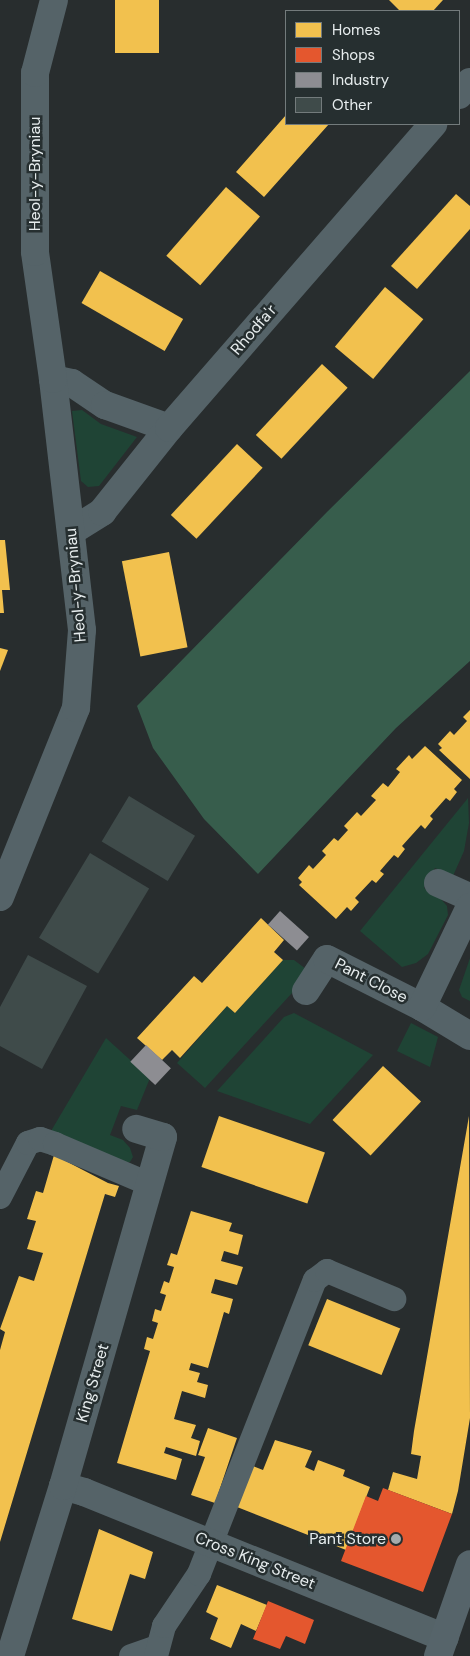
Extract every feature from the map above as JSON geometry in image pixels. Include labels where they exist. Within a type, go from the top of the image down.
[{"type":"street","name":"Heol-y-Bryniau","points":[[0,897],[76,708],[82,630],[72,531],[35,252],[35,74],[54,0]]},
{"type":"street","points":[[460,94],[470,82]]},
{"type":"street","name":"Rhodfa'r","points":[[72,531],[102,512],[169,428],[433,125]]},
{"type":"street","points":[[53,379],[72,383],[105,405],[169,428]]},
{"type":"street","points":[[438,884],[470,897]]},
{"type":"street","name":"Pant Close","points":[[422,1007],[470,907]]},
{"type":"street","name":"Pant Close","points":[[306,991],[327,959],[422,1007],[470,1036]]},
{"type":"street","name":"King Street","points":[[10,1656],[63,1486],[163,1137],[136,1129]]},
{"type":"street","name":"Cross King Street","points":[[63,1486],[84,1492],[210,1543],[442,1647]]},
{"type":"street","points":[[442,1647],[470,1564]]},
{"type":"lane","points":[[0,1197],[28,1143],[40,1140],[55,1144],[124,1175],[150,1184]]},
{"type":"lane","points":[[131,1656],[156,1651],[164,1626],[199,1574],[315,1280],[327,1271],[394,1299]]},
{"type":"green space","points":[[470,371],[470,661],[396,728],[258,874],[204,819],[153,748],[137,706],[327,512]]},
{"type":"green space","points":[[82,410],[101,424],[137,437],[99,486],[88,487],[81,481],[72,411]]},
{"type":"green space","points":[[468,798],[469,823],[464,851],[453,876],[435,868],[424,888],[440,898],[447,906],[448,915],[428,954],[416,963],[402,967],[360,931]]},
{"type":"green space","points":[[470,958],[470,1001],[462,997],[459,990]]},
{"type":"green space","points":[[283,960],[294,960],[306,969],[292,993],[205,1088],[177,1063],[227,1006],[235,1013]]},
{"type":"green space","points":[[294,1013],[373,1055],[310,1124],[217,1091],[284,1017]]},
{"type":"green space","points":[[411,1023],[438,1037],[430,1067],[397,1051]]},
{"type":"green space","points":[[106,1038],[150,1078],[137,1110],[121,1106],[110,1135],[123,1140],[130,1148],[133,1157],[130,1162],[120,1163],[51,1131]]},
{"type":"building: Homes","points":[[115,0],[159,0],[159,53],[115,53]]},
{"type":"building: Homes","points":[[389,0],[443,0],[434,10],[399,10]]},
{"type":"building: Homes","points":[[285,116],[285,125],[328,125],[264,197],[236,172]]},
{"type":"building: Homes","points":[[226,187],[260,217],[200,285],[166,256]]},
{"type":"building: Homes","points":[[456,194],[470,206],[470,229],[417,289],[391,266]]},
{"type":"building: Homes","points":[[100,271],[183,319],[165,351],[82,303]]},
{"type":"building: Homes","points":[[385,287],[423,319],[373,379],[335,347]]},
{"type":"building: Homes","points":[[322,364],[348,388],[281,459],[256,435]]},
{"type":"building: Homes","points":[[237,444],[263,468],[196,539],[171,515]]},
{"type":"building: Homes","points":[[0,540],[5,540],[10,590],[2,590],[4,613],[0,613]]},
{"type":"building: Homes","points":[[169,552],[188,647],[140,656],[122,561]]},
{"type":"building: Homes","points":[[0,648],[8,650],[0,671]]},
{"type":"building: Homes","points":[[470,710],[470,779],[439,750],[442,748],[438,744],[450,731],[454,735],[467,721],[463,717]]},
{"type":"building: Homes","points":[[425,746],[462,780],[454,789],[457,792],[450,801],[446,798],[430,816],[433,819],[425,829],[421,825],[402,846],[405,849],[398,858],[394,855],[380,871],[384,874],[376,883],[372,880],[355,898],[359,902],[351,911],[347,907],[336,919],[299,885],[302,882],[298,878],[309,865],[313,869],[326,855],[322,851],[334,838],[338,841],[348,830],[344,826],[357,812],[361,816],[376,800],[371,796],[383,783],[388,787],[400,772],[396,769],[409,755],[412,759]]},
{"type":"building: Homes","points":[[261,918],[284,940],[274,952],[283,960],[235,1013],[227,1006],[180,1058],[172,1050],[162,1060],[137,1038],[194,976],[202,983]]},
{"type":"building: Homes","points":[[383,1066],[421,1101],[371,1156],[333,1120]]},
{"type":"building: Homes","points":[[219,1116],[325,1152],[307,1204],[201,1167]]},
{"type":"building: Homes","points":[[469,1116],[470,1418],[458,1491],[452,1514],[388,1490],[393,1472],[417,1479],[421,1456],[411,1454],[414,1431]]},
{"type":"building: Homes","points":[[54,1155],[108,1183],[119,1186],[115,1197],[105,1194],[0,1542],[0,1350],[5,1332],[0,1329],[19,1276],[34,1281],[43,1253],[27,1249],[36,1221],[27,1219],[36,1191],[43,1193]]},
{"type":"building: Homes","points":[[191,1211],[232,1223],[229,1231],[243,1235],[238,1255],[224,1251],[221,1261],[243,1267],[237,1285],[215,1279],[211,1293],[233,1299],[229,1314],[224,1312],[208,1368],[191,1363],[189,1370],[200,1373],[197,1382],[208,1385],[205,1398],[182,1391],[174,1419],[196,1425],[191,1438],[200,1441],[196,1456],[166,1447],[164,1453],[182,1459],[176,1480],[117,1463],[150,1351],[144,1349],[147,1337],[153,1339],[158,1323],[152,1321],[155,1309],[161,1311],[166,1295],[160,1293],[164,1281],[169,1283],[174,1267],[167,1265],[171,1253],[177,1255]]},
{"type":"building: Homes","points":[[327,1299],[400,1329],[382,1375],[308,1345]]},
{"type":"building: Homes","points":[[208,1428],[237,1438],[215,1503],[191,1495],[205,1457],[198,1455]]},
{"type":"building: Homes","points":[[275,1440],[312,1451],[305,1467],[314,1471],[318,1460],[345,1470],[343,1476],[370,1487],[346,1550],[237,1507],[253,1466],[263,1470]]},
{"type":"building: Homes","points":[[99,1529],[153,1552],[145,1579],[130,1574],[112,1631],[72,1619]]},
{"type":"building: Homes","points":[[217,1585],[267,1605],[256,1631],[241,1624],[231,1648],[210,1639],[218,1618],[206,1612]]},
{"type":"building: Shops","name":"Pant Store","points":[[383,1488],[452,1514],[423,1592],[341,1561],[366,1496],[378,1501]]},
{"type":"building: Shops","points":[[268,1601],[314,1620],[305,1644],[286,1636],[280,1649],[253,1639]]},
{"type":"building: Industry","points":[[280,911],[309,937],[297,950],[268,924]]},
{"type":"building: Industry","points":[[146,1045],[171,1068],[155,1085],[130,1062]]},
{"type":"building: Other","points":[[129,796],[195,836],[168,881],[102,841]]},
{"type":"building: Other","points":[[90,853],[149,889],[98,973],[39,938]]},
{"type":"building: Other","points":[[28,955],[87,986],[42,1069],[0,1046],[0,1007]]},
{"type":"place","name":"Pant Store","points":[[396,1539]]}]
